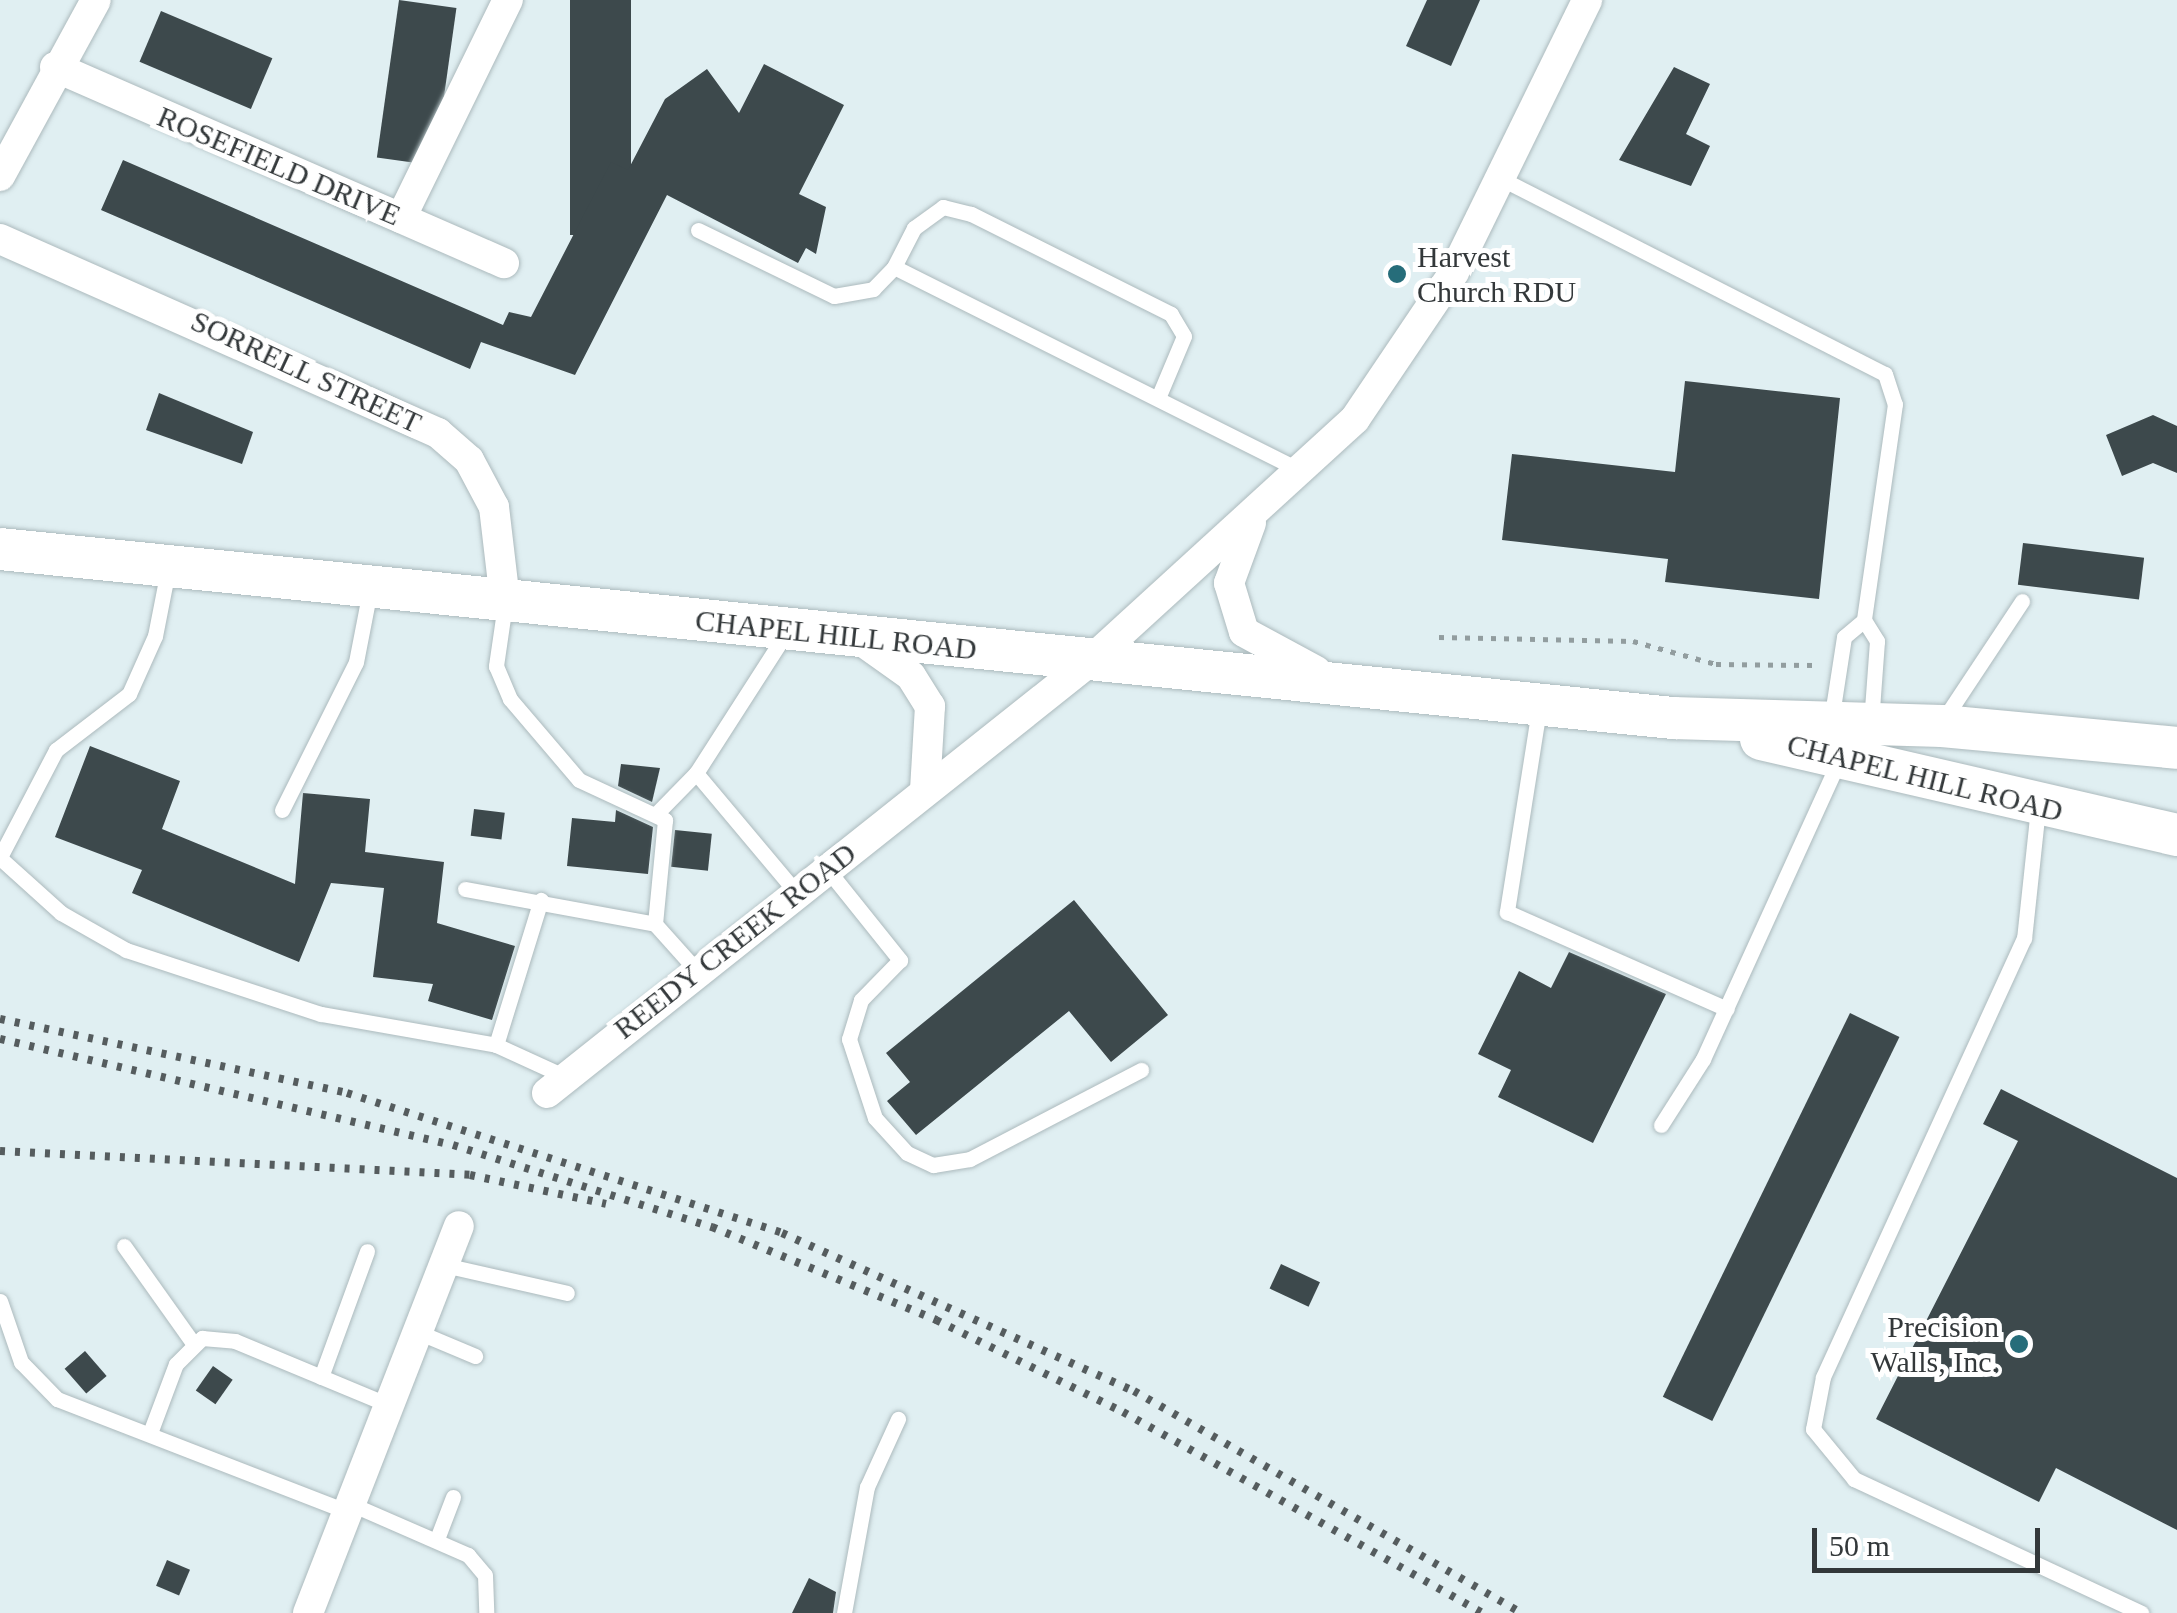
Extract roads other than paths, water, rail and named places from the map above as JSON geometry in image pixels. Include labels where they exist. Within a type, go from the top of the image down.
[{"type":"main road","name":"CHAPEL HILL ROAD","points":[[0,550],[1847,735],[1942,726],[2177,748]]},
{"type":"main road","name":"CHAPEL HILL ROAD","points":[[1847,735],[2038,807],[2177,834]]},
{"type":"street","points":[[0,176],[55,67],[96,0]]},
{"type":"street","points":[[401,218],[508,0]]},
{"type":"street","name":"REEDY CREEK ROAD","points":[[556,1085],[1089,662],[1301,471],[1386,384],[1454,272],[1588,0]]},
{"type":"street","name":"ROSEFIELD DRIVE","points":[[55,67],[504,262]]},
{"type":"street","name":"SORRELL STREET","points":[[0,239],[438,433],[469,460],[494,507],[506,600]]},
{"type":"street","name":"REEDY CREEK ROAD","points":[[1258,510],[1229,584],[1244,632],[1292,662],[1366,689]]},
{"type":"street","points":[[859,639],[911,676],[930,706],[925,791]]},
{"type":"street","points":[[308,1613],[459,1226]]},
{"type":"lane","points":[[1498,178],[1886,374],[1895,404],[1864,620],[1877,641],[1847,735],[1726,1009],[1661,1125]]},
{"type":"lane","points":[[698,230],[834,296],[873,289],[894,267],[932,211],[970,214],[1178,320],[1182,344],[1158,398]]},
{"type":"lane","points":[[894,267],[1301,471]]},
{"type":"lane","points":[[168,569],[155,636],[129,694],[56,750],[0,858],[61,913],[126,950],[321,1014],[496,1045],[556,1085]]},
{"type":"lane","points":[[282,810],[356,662],[370,586]]},
{"type":"lane","points":[[506,600],[496,666],[510,699],[579,780],[657,812],[668,838],[656,924]]},
{"type":"lane","points":[[1942,726],[1955,692],[2022,601]]},
{"type":"lane","points":[[1847,735],[1844,637],[1864,620]]},
{"type":"lane","points":[[657,812],[696,773],[788,630]]},
{"type":"lane","points":[[1539,705],[1535,777],[1504,891],[1506,912],[1726,1009]]},
{"type":"lane","points":[[696,773],[796,892]]},
{"type":"lane","points":[[2038,807],[2024,938],[1823,1377],[1813,1429],[1854,1478],[2141,1613]]},
{"type":"lane","points":[[826,869],[900,960],[861,1000],[850,1039],[875,1118],[907,1152],[933,1165],[970,1159],[1141,1070]]},
{"type":"lane","points":[[465,889],[656,924],[697,971]]},
{"type":"lane","points":[[496,1045],[541,900]]},
{"type":"lane","points":[[124,1246],[193,1343]]},
{"type":"lane","points":[[321,1377],[367,1251]]},
{"type":"lane","points":[[444,1265],[567,1293]]},
{"type":"lane","points":[[0,1301],[6,1344],[46,1392],[437,1539],[482,1568],[486,1613]]},
{"type":"lane","points":[[418,1332],[475,1356]]},
{"type":"lane","points":[[193,1343],[224,1337],[389,1405]]},
{"type":"lane","points":[[150,1433],[193,1343]]},
{"type":"lane","points":[[844,1613],[867,1486],[898,1419]]},
{"type":"lane","points":[[437,1539],[453,1497]]},
{"type":"railway","points":[[0,1019],[347,1093],[782,1233],[1134,1391],[1522,1613]]},
{"type":"railway","points":[[0,1039],[453,1145],[712,1227],[936,1320],[1123,1412],[1482,1613]]},
{"type":"railway","points":[[0,1151],[470,1175],[606,1204]]},
{"type":"place","name":"Harvest Church RDU","points":[[1397,274]]},
{"type":"place","name":"Precision Walls, Inc.","points":[[2019,1344]]}]
